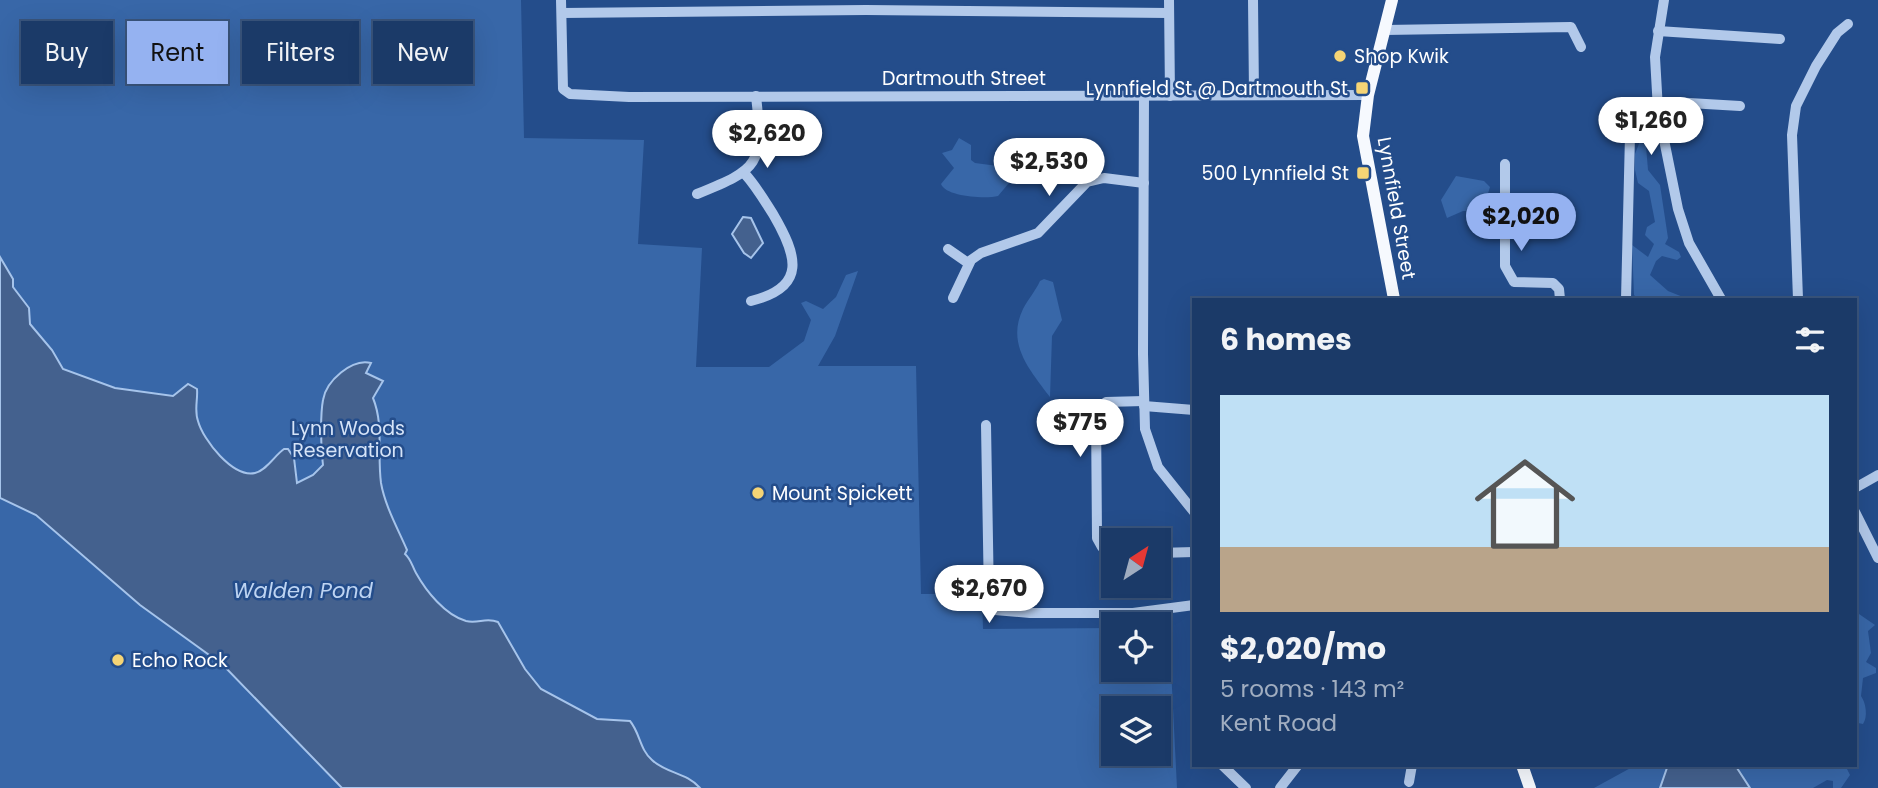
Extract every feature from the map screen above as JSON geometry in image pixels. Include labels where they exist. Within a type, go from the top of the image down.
[{"type":"main road","name":"Lynnfield Street","points":[[1392,0],[1368,95],[1364,117],[1364,151],[1394,298]]},
{"type":"main road","points":[[1523,767],[1530,788]]},
{"type":"street","points":[[561,0],[562,13],[1169,13]]},
{"type":"street","points":[[1051,12],[1052,0]]},
{"type":"street","points":[[1168,0],[1170,96]]},
{"type":"street","points":[[1253,0],[1254,94]]},
{"type":"street","points":[[1664,0],[1655,57],[1658,110],[1685,232],[1720,298]]},
{"type":"street","name":"Dartmouth Street","points":[[562,13],[563,89],[570,94],[1368,95]]},
{"type":"street","points":[[1798,298],[1792,135],[1796,106],[1816,66],[1837,33],[1848,24]]},
{"type":"street","points":[[1385,30],[1571,27],[1581,47]]},
{"type":"street","points":[[1658,31],[1780,38]]},
{"type":"street","points":[[1144,94],[1144,404],[1147,439],[1153,458],[1192,509]]},
{"type":"street","points":[[697,194],[745,174],[757,151],[759,121],[756,96]]},
{"type":"street","points":[[1626,298],[1627,145],[1633,131],[1672,102],[1740,106]]},
{"type":"street","points":[[1505,164],[1506,266],[1509,276],[1514,282],[1553,283],[1559,289],[1560,298]]},
{"type":"street","points":[[745,174],[786,236],[792,257],[791,273],[780,290],[773,296],[751,301]]},
{"type":"street","points":[[953,298],[968,263],[981,253],[1038,233],[1087,182],[1104,178],[1144,183]]},
{"type":"street","points":[[948,249],[968,263]]},
{"type":"street","points":[[1101,545],[1097,538],[1096,412],[1106,402],[1192,410]]},
{"type":"street","points":[[986,425],[989,599],[995,610],[1001,613],[1133,613],[1192,605]]},
{"type":"street","points":[[1857,487],[1878,475]]},
{"type":"street","points":[[1857,516],[1878,558]]},
{"type":"street","points":[[1171,553],[1192,552]]},
{"type":"street","points":[[1224,767],[1246,788]]},
{"type":"street","points":[[1280,788],[1296,767]]},
{"type":"street","points":[[1409,782],[1412,767]]},
{"type":"green space","name":"Lynn Woods Reservation","points":[[0,0],[521,0],[524,138],[644,140],[638,244],[702,248],[696,367],[769,367],[804,341],[811,320],[801,303],[806,301],[823,309],[836,297],[846,275],[858,271],[835,336],[818,366],[916,366],[921,594],[982,594],[983,629],[1101,628],[1101,682],[1171,682],[1171,668],[1177,788],[0,788]]},
{"type":"green space","points":[[959,138],[971,145],[971,160],[975,163],[1013,168],[1014,177],[998,196],[958,194],[950,192],[941,184],[954,168],[942,153],[952,150]]},
{"type":"green space","points":[[1640,141],[1646,146],[1648,170],[1660,185],[1668,238],[1665,244],[1679,252],[1681,257],[1677,260],[1662,256],[1656,261],[1650,275],[1668,291],[1686,298],[1637,298],[1634,295],[1632,245],[1648,257],[1654,244],[1645,235],[1647,227],[1655,222],[1649,191],[1638,183],[1635,154]]},
{"type":"green space","points":[[1456,176],[1484,181],[1490,187],[1485,203],[1478,211],[1463,211],[1447,218],[1441,200]]},
{"type":"green space","points":[[1044,279],[1053,282],[1062,320],[1052,336],[1050,397],[1028,367],[1017,334],[1023,309],[1040,281]]},
{"type":"green space","points":[[1857,606],[1859,614],[1875,625],[1868,631],[1871,653],[1866,662],[1876,668],[1876,673],[1863,678],[1861,696],[1866,718],[1863,724],[1858,723],[1857,727]]},
{"type":"green space","points":[[1632,767],[1667,767],[1660,788],[1594,788]]},
{"type":"green space","points":[[1736,767],[1846,767],[1850,775],[1841,788],[1833,788],[1833,781],[1827,780],[1813,788],[1750,788]]},
{"type":"water","points":[[743,217],[751,218],[763,243],[751,258],[744,253],[732,234]]},
{"type":"water","name":"Walden Pond","points":[[0,257],[13,279],[13,287],[29,308],[30,324],[52,350],[63,369],[115,388],[173,396],[188,384],[197,389],[197,417],[206,438],[229,464],[246,473],[259,471],[284,449],[288,449],[294,458],[297,483],[313,475],[323,465],[321,423],[325,393],[341,372],[356,364],[371,363],[366,373],[383,381],[373,398],[378,418],[383,492],[407,550],[405,554],[431,595],[458,618],[470,622],[498,622],[525,669],[541,689],[597,719],[630,721],[652,760],[689,779],[700,788],[342,788],[223,665],[140,605],[36,515],[0,498]]},
{"type":"water","points":[[1667,767],[1736,767],[1750,788],[1660,788]]},
{"type":"place","name":"Shop Kwik","points":[[1340,56]]},
{"type":"place","name":"Lynnfield St @ Dartmouth St","points":[[1362,88]]},
{"type":"place","name":"500 Lynnfield St","points":[[1363,173]]},
{"type":"place","name":"Mount Spickett","points":[[758,493]]},
{"type":"place","name":"Echo Rock","points":[[118,660]]}]
